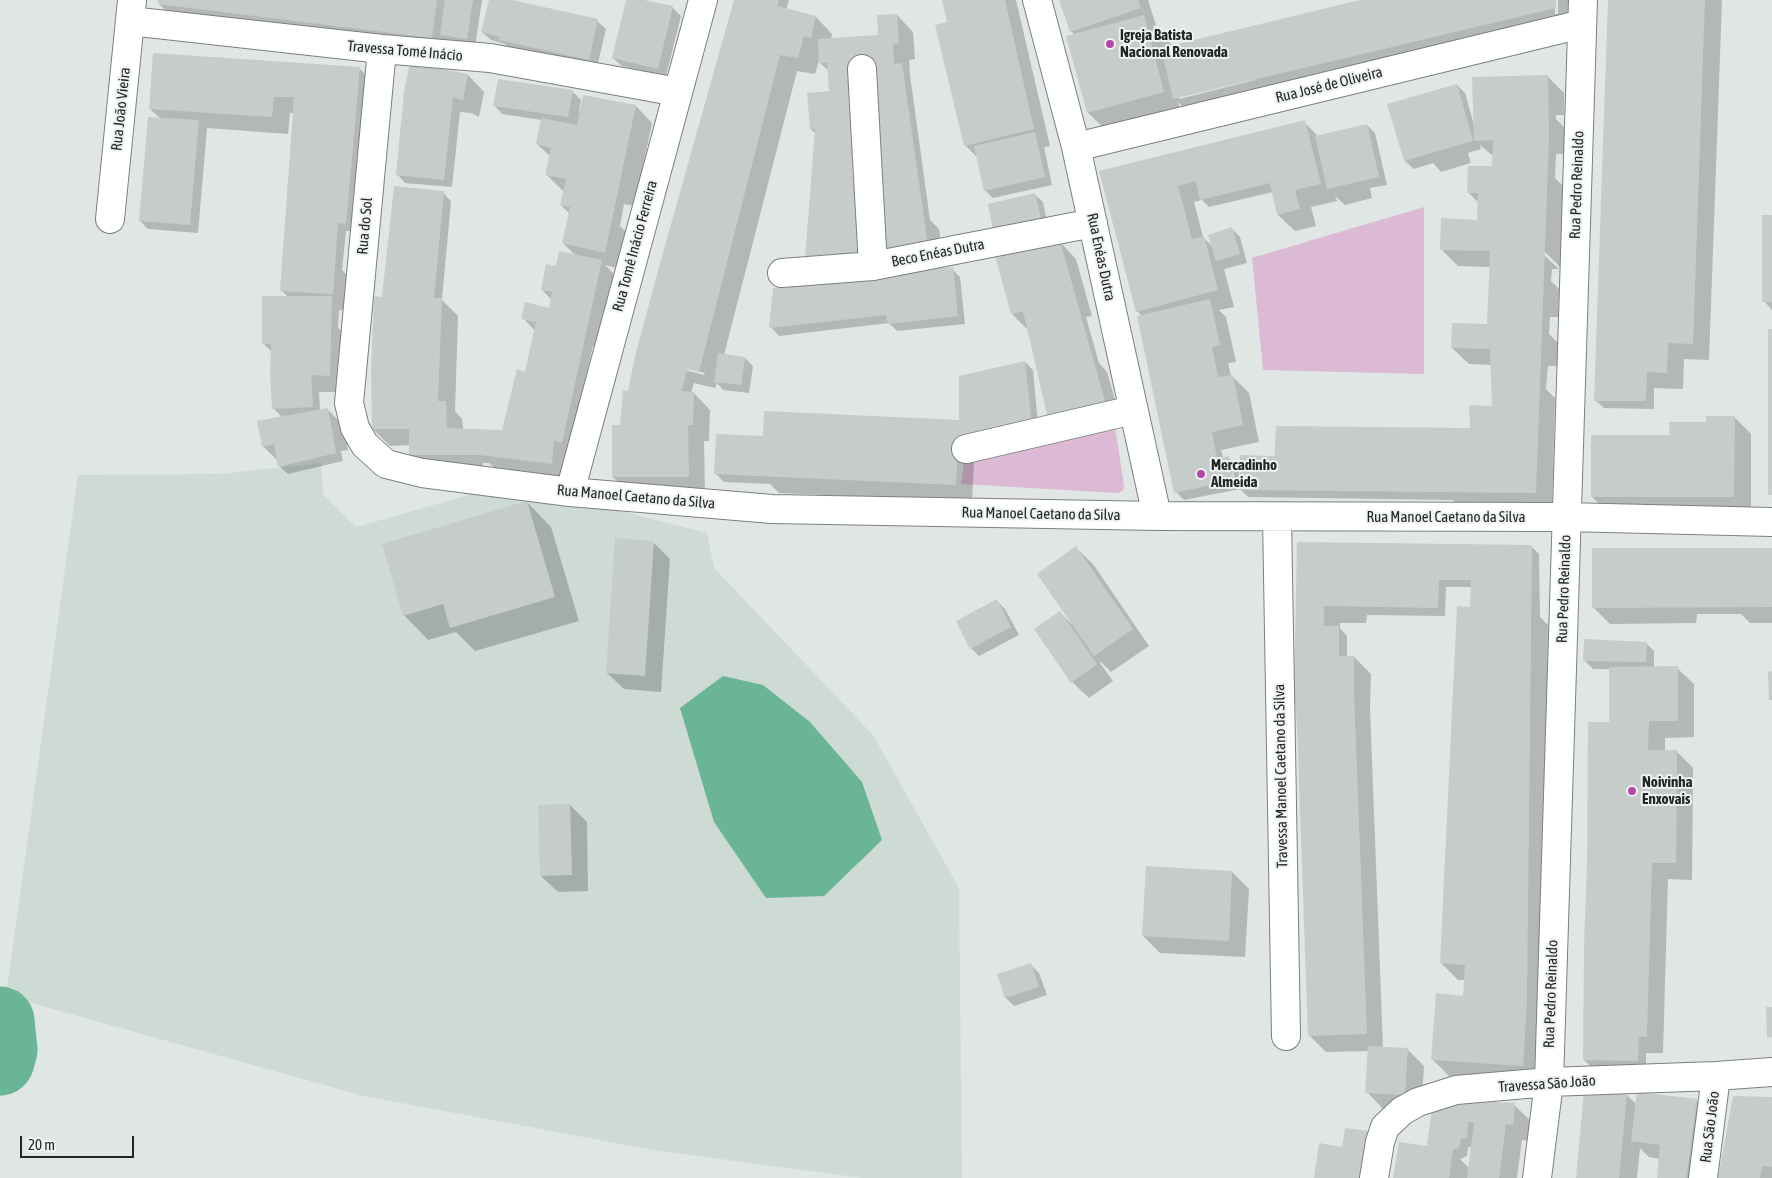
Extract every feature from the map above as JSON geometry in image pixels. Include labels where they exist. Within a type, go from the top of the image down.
[{"type":"street","name":"Rua Tomé Inácio Ferreira","points":[[570,492],[645,207],[703,0]]},
{"type":"street","name":"Rua Enéas Dutra","points":[[1037,0],[1076,147],[1157,516]]},
{"type":"street","name":"Travessa Tomé Inácio","points":[[131,11],[382,49],[490,58],[678,92]]},
{"type":"street","name":"Rua João Vieira","points":[[110,218],[131,11]]},
{"type":"street","name":"Rua José de Oliveira","points":[[1076,147],[1583,12]]},
{"type":"street","name":"Rua Pedro Reinaldo","points":[[1537,1178],[1548,1082],[1583,12]]},
{"type":"street","name":"Rua do Sol","points":[[349,403],[382,49]]},
{"type":"street","points":[[862,69],[873,266]]},
{"type":"street","name":"Beco Enéas Dutra","points":[[782,273],[873,266],[1093,223]]},
{"type":"street","name":"Rua Manoel Caetano da Silva","points":[[349,403],[355,428],[365,445],[386,464],[422,473],[570,492],[772,509],[1157,516],[1566,517],[1772,522]]},
{"type":"street","points":[[966,449],[1133,410]]},
{"type":"street","name":"Travessa Manoel Caetano da Silva","points":[[1277,517],[1286,1036]]},
{"type":"street","name":"Travessa São João","points":[[1374,1178],[1380,1142],[1385,1127],[1402,1111],[1418,1102],[1456,1090],[1548,1082],[1772,1072]]},
{"type":"street","name":"Rua São João","points":[[1703,1178],[1716,1076]]},
{"type":"shaded area","points":[[1424,207],[1424,374],[1263,370],[1252,258]]},
{"type":"shaded area","points":[[1114,420],[1124,486],[1123,491],[1117,493],[961,484],[965,454]]},
{"type":"shaded area","points":[[321,463],[323,494],[356,527],[486,490],[597,505],[707,533],[714,568],[873,735],[959,888],[962,1178],[862,1178],[653,1150],[364,1096],[6,996],[78,475],[221,474]]},
{"type":"shaded area","points":[[723,676],[763,685],[810,722],[862,782],[882,840],[824,896],[766,898],[714,822],[680,708]]},
{"type":"building","points":[[158,0],[437,0],[432,38],[158,4]]},
{"type":"building","points":[[445,0],[473,0],[467,39],[440,35]]},
{"type":"building","points":[[489,0],[512,0],[598,19],[589,60],[499,40],[500,37],[481,32]]},
{"type":"building","points":[[626,0],[644,0],[673,6],[658,69],[612,58]]},
{"type":"building","points":[[734,0],[779,0],[777,6],[816,16],[811,38],[804,36],[798,58],[780,55],[699,372],[687,369],[682,391],[694,392],[693,425],[688,425],[689,477],[612,477],[612,425],[620,425],[623,390],[628,391],[635,356],[659,267]]},
{"type":"building","points":[[942,0],[1005,0],[1034,129],[964,146],[935,25],[947,22]]},
{"type":"building","points":[[1059,0],[1138,0],[1141,8],[1070,32]]},
{"type":"building","points":[[1360,0],[1556,0],[1556,8],[1173,99],[1161,48]]},
{"type":"building","points":[[1608,0],[1705,0],[1693,344],[1668,343],[1667,373],[1647,372],[1646,401],[1594,401]]},
{"type":"building","points":[[897,14],[899,43],[893,44],[894,64],[902,63],[928,246],[878,250],[866,256],[805,259],[815,129],[810,129],[807,93],[829,91],[827,63],[819,63],[818,39],[878,35],[877,15]]},
{"type":"building","points":[[1144,15],[1164,92],[1087,113],[1066,36]]},
{"type":"building","points":[[153,53],[360,67],[346,224],[338,223],[333,294],[280,291],[294,97],[274,97],[272,117],[149,109]]},
{"type":"building","points":[[410,63],[468,74],[463,101],[453,97],[444,180],[396,175],[404,92]]},
{"type":"building","points":[[1548,75],[1549,138],[1536,493],[1239,490],[1240,455],[1274,456],[1274,463],[1276,426],[1470,428],[1469,405],[1492,406],[1490,349],[1451,348],[1452,323],[1487,324],[1490,251],[1440,250],[1441,218],[1477,220],[1478,193],[1467,193],[1468,166],[1492,166],[1493,140],[1474,141],[1472,77]]},
{"type":"building","points":[[498,79],[573,90],[568,117],[493,106]]},
{"type":"building","points":[[1457,84],[1473,141],[1404,161],[1387,104]]},
{"type":"building","points":[[583,95],[636,105],[605,253],[562,243],[570,207],[560,205],[566,179],[545,175],[551,148],[536,144],[541,118],[577,125]]},
{"type":"building","points":[[148,117],[199,120],[190,225],[139,221]]},
{"type":"building","points":[[1305,120],[1321,184],[1295,190],[1300,209],[1277,215],[1270,183],[1200,200],[1196,181],[1178,186],[1192,239],[1204,236],[1218,290],[1136,312],[1099,171]]},
{"type":"building","points":[[1367,124],[1379,177],[1327,189],[1315,136]]},
{"type":"building","points":[[1035,132],[1045,177],[984,191],[974,146]]},
{"type":"building","points":[[394,186],[444,191],[434,298],[442,298],[438,401],[446,401],[447,428],[502,430],[517,369],[525,372],[536,322],[521,319],[525,302],[549,308],[552,292],[541,290],[546,264],[556,266],[559,251],[602,260],[562,443],[554,441],[552,464],[480,455],[409,455],[409,429],[372,429],[371,373],[374,296],[382,297]]},
{"type":"building","points":[[1035,193],[1041,219],[993,230],[988,204]]},
{"type":"building","points":[[1762,215],[1772,215],[1772,302],[1762,302]]},
{"type":"building","points":[[1232,227],[1240,254],[1216,261],[1208,235]]},
{"type":"building","points":[[1060,241],[1107,408],[1049,423],[1023,311],[1011,314],[995,256]]},
{"type":"building","points":[[953,267],[958,316],[888,324],[886,315],[769,328],[773,288]]},
{"type":"building","points":[[262,296],[332,296],[330,376],[311,375],[313,407],[272,409],[271,344],[262,344]]},
{"type":"building","points":[[1210,299],[1220,345],[1212,347],[1218,377],[1233,375],[1243,425],[1212,432],[1217,458],[1229,456],[1234,480],[1174,493],[1137,316]]},
{"type":"building","points":[[1768,329],[1772,329],[1772,495],[1768,495]]},
{"type":"building","points":[[718,353],[745,357],[741,385],[714,382]]},
{"type":"building","points":[[1025,361],[1032,427],[958,445],[956,485],[714,474],[716,434],[763,436],[764,411],[959,420],[959,376]]},
{"type":"building","points":[[328,408],[336,453],[278,467],[274,444],[262,447],[257,421]]},
{"type":"building","points":[[1706,416],[1735,416],[1734,497],[1591,497],[1591,435],[1670,435],[1669,422],[1706,422]]},
{"type":"building","points":[[527,501],[555,597],[450,628],[443,604],[403,616],[382,544]]},
{"type":"building","points":[[615,538],[654,541],[645,676],[606,673]]},
{"type":"building","points":[[1297,542],[1532,545],[1527,1000],[1523,1066],[1431,1060],[1436,993],[1463,996],[1465,965],[1440,963],[1457,606],[1470,607],[1471,580],[1439,580],[1438,608],[1324,606],[1324,626],[1339,626],[1339,656],[1354,656],[1367,1034],[1308,1036],[1297,726],[1294,690]]},
{"type":"building","points":[[1076,546],[1133,629],[1094,656],[1037,574]]},
{"type":"building","points":[[1592,548],[1772,548],[1772,607],[1592,608]]},
{"type":"building","points":[[997,599],[1011,627],[970,649],[956,621]]},
{"type":"building","points":[[1060,611],[1097,664],[1071,683],[1034,629]]},
{"type":"building","points":[[1584,639],[1647,642],[1646,662],[1583,661]]},
{"type":"building","points":[[1678,666],[1678,721],[1649,721],[1648,750],[1677,750],[1677,776],[1676,863],[1652,863],[1647,1037],[1639,1037],[1638,1061],[1583,1060],[1588,722],[1609,722],[1609,667]]},
{"type":"building","points":[[1772,671],[1772,700],[1769,700],[1768,672]]},
{"type":"building","points":[[570,804],[572,875],[540,876],[538,805]]},
{"type":"building","points":[[1146,866],[1232,871],[1229,941],[1142,936]]},
{"type":"building","points":[[1031,963],[1039,987],[1005,998],[997,974]]},
{"type":"building","points":[[1766,1007],[1772,1007],[1772,1037],[1767,1038]]},
{"type":"building","points":[[1368,1046],[1408,1048],[1405,1095],[1365,1093]]},
{"type":"building","points":[[1584,1090],[1627,1093],[1619,1178],[1576,1178]]},
{"type":"building","points":[[1637,1092],[1697,1099],[1686,1178],[1657,1178],[1660,1145],[1631,1141]]},
{"type":"building","points":[[1733,1096],[1772,1097],[1772,1167],[1762,1166],[1760,1178],[1718,1178]]},
{"type":"building","points":[[1470,1101],[1515,1103],[1513,1125],[1506,1124],[1499,1178],[1467,1178],[1474,1122],[1468,1122],[1467,1138],[1461,1139],[1459,1148],[1453,1150],[1449,1178],[1393,1178],[1399,1142],[1427,1146],[1432,1108]]},
{"type":"building","points":[[1345,1128],[1368,1131],[1361,1178],[1314,1178],[1319,1143],[1342,1147]]},
{"type":"waterway","points":[[0,1021],[3,1050],[0,1061]]},
{"type":"place","name":"Igreja Batista Nacional Renovada","points":[[1110,44]]},
{"type":"place","name":"Mercadinho Almeida","points":[[1201,474]]},
{"type":"place","name":"Noivinha Enxovais","points":[[1632,791]]}]
